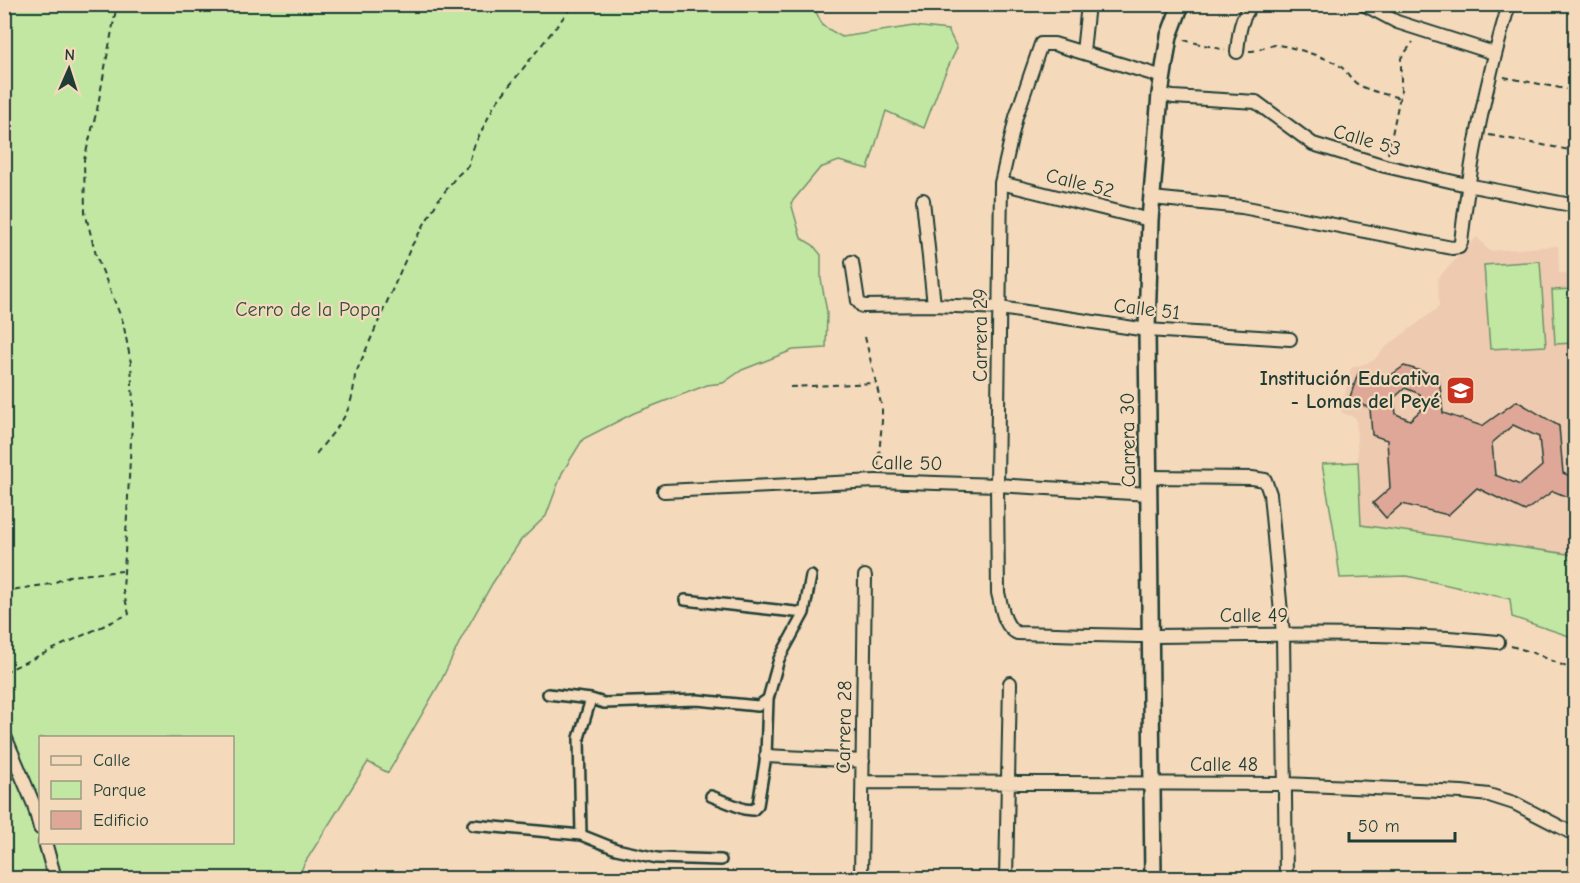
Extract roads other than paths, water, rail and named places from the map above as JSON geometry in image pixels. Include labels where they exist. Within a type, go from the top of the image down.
[{"type":"street","points":[[1088,4],[1083,52],[1163,77]]},
{"type":"street","name":"Carrera 30","points":[[1153,879],[1147,330],[1150,220],[1160,94],[1169,36],[1181,4]]},
{"type":"street","points":[[1237,52],[1240,25],[1252,4]]},
{"type":"street","points":[[1363,4],[1397,22],[1494,53]]},
{"type":"street","points":[[1152,198],[1242,207],[1452,248],[1459,247],[1477,133],[1494,53],[1509,4]]},
{"type":"street","name":"Carrera 29","points":[[1010,630],[1004,618],[998,593],[1001,183],[1016,117],[1041,44],[1054,44],[1083,52]]},
{"type":"street","name":"Calle 53","points":[[1160,94],[1173,97],[1256,102],[1312,144],[1385,166],[1575,206]]},
{"type":"street","name":"Calle 52","points":[[1001,183],[1150,220]]},
{"type":"street","points":[[923,200],[934,304]]},
{"type":"street","name":"Calle 51","points":[[852,262],[858,301],[862,306],[934,304],[1000,308],[1147,330],[1290,339]]},
{"type":"street","points":[[1149,477],[1265,480],[1270,494],[1283,634],[1286,879]]},
{"type":"street","name":"Calle 50","points":[[664,491],[876,481],[997,485],[1149,495]]},
{"type":"street","points":[[711,796],[744,810],[753,810],[758,805],[766,756],[768,699],[780,659],[804,613],[811,576]]},
{"type":"street","name":"Carrera 28","points":[[861,879],[865,576]]},
{"type":"street","points":[[685,600],[804,613]]},
{"type":"street","name":"Calle 49","points":[[1010,630],[1017,633],[1151,636],[1391,635],[1498,642]]},
{"type":"street","points":[[1006,879],[1010,683]]},
{"type":"street","points":[[548,694],[591,699],[604,703],[697,700],[758,706],[768,699]]},
{"type":"street","points":[[581,835],[579,738],[591,699]]},
{"type":"street","points":[[4,734],[34,805],[39,824]]},
{"type":"street","points":[[766,756],[863,761]]},
{"type":"street","name":"Calle 48","points":[[862,782],[1286,784],[1462,792],[1490,795],[1514,803],[1575,835]]},
{"type":"street","points":[[473,825],[581,835],[616,849],[657,858],[721,860]]},
{"type":"street","points":[[45,844],[55,879]]},
{"type":"place","name":"Institución Educativa - Lomas del Peyé","points":[[1461,390]]},
{"type":"park label","name":"Cerro de la Popa","points":[[308,309]]}]
